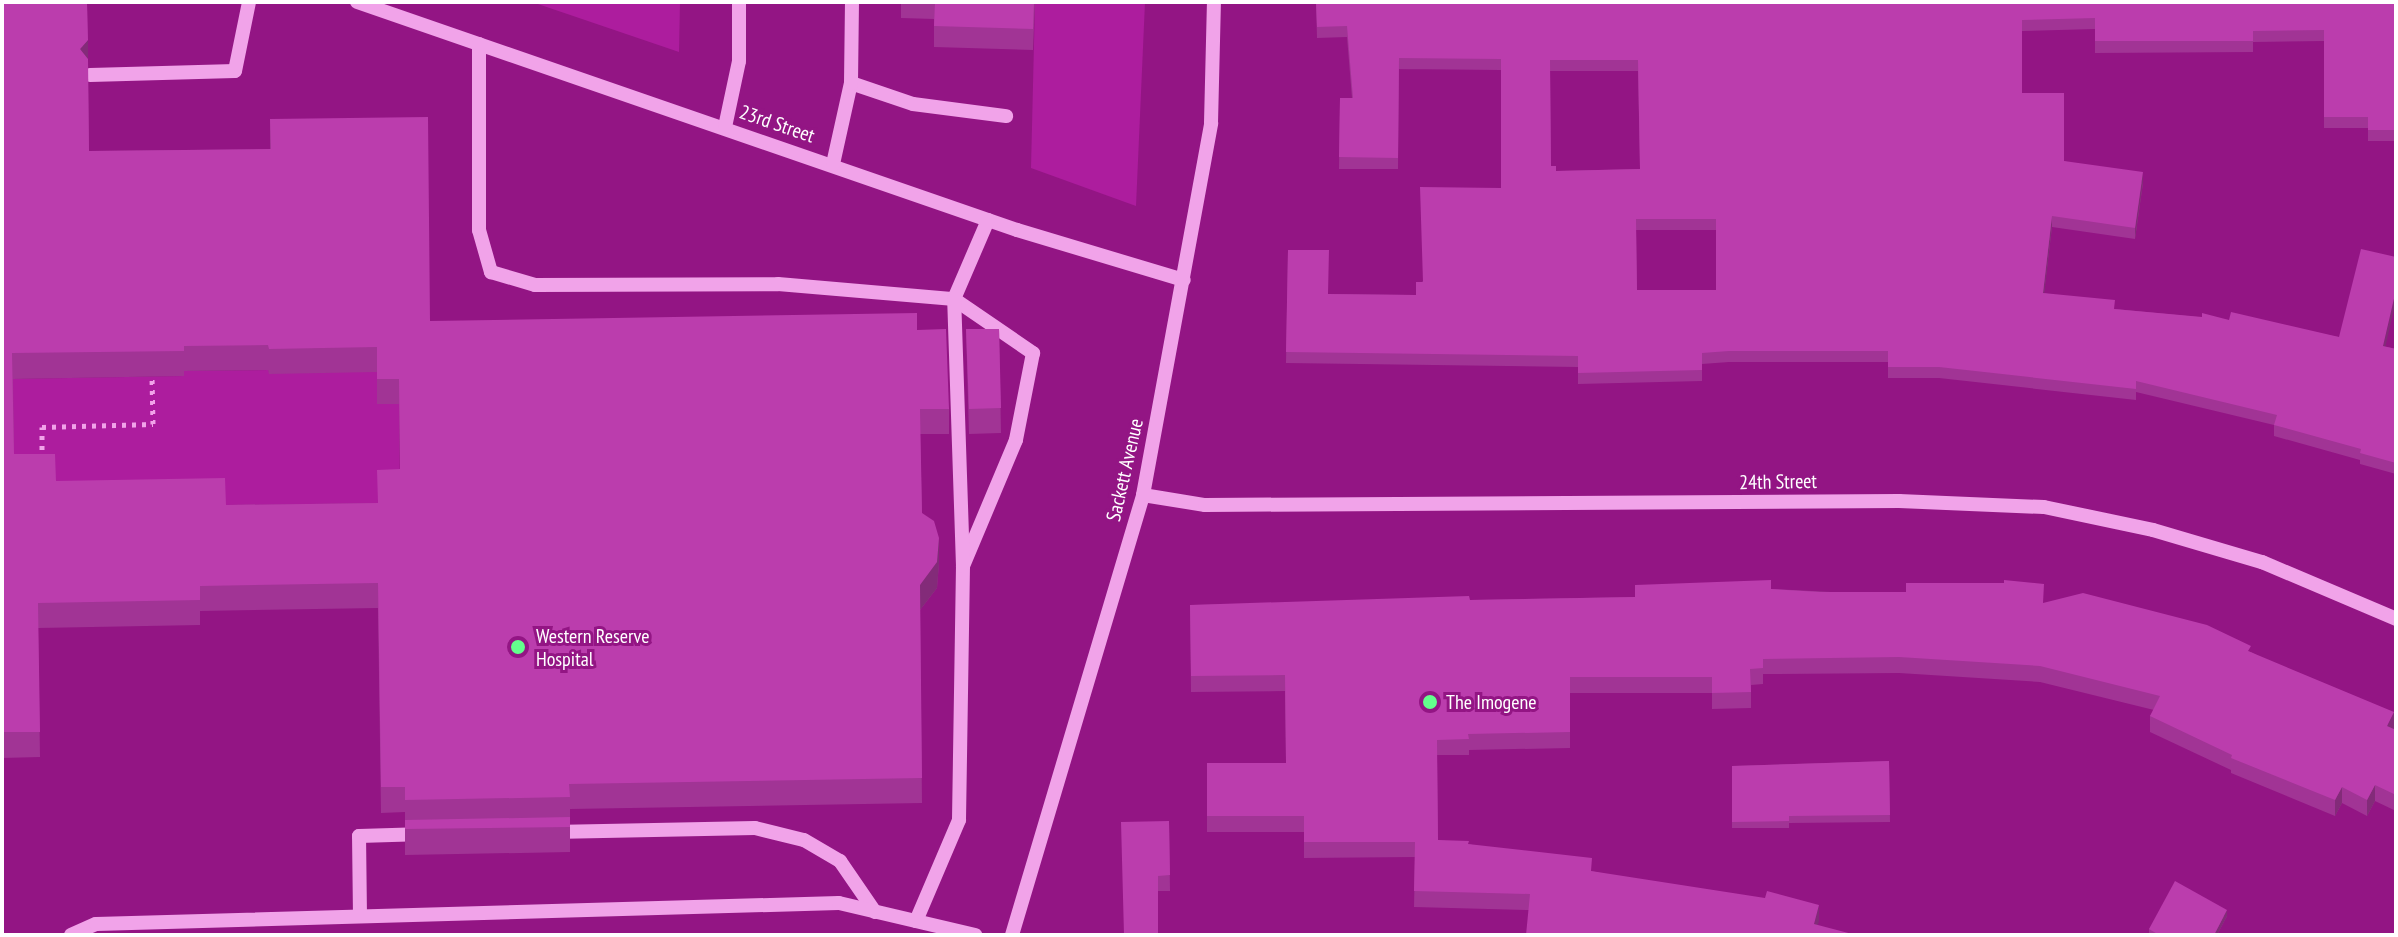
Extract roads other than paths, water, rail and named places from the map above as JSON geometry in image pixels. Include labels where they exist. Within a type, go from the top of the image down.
[{"type":"street","points":[[90,75],[235,71],[249,2]]},
{"type":"street","name":"23rd Street","points":[[357,2],[988,220],[1184,280]]},
{"type":"street","points":[[725,127],[739,61],[739,2]]},
{"type":"street","points":[[833,164],[851,83],[852,2]]},
{"type":"street","name":"Sackett Avenue","points":[[1012,935],[1143,495],[1211,123],[1214,2]]},
{"type":"street","points":[[479,44],[479,230],[491,272],[535,285],[778,284],[954,299],[1033,353],[1016,440],[963,566]]},
{"type":"street","points":[[851,83],[913,104],[1006,116]]},
{"type":"street","points":[[916,921],[959,820],[963,566],[954,299],[988,220]]},
{"type":"street","name":"24th Street","points":[[1143,495],[1205,505],[1899,501],[2044,507],[2153,530],[2262,562],[2396,619]]},
{"type":"street","points":[[533,832],[755,828],[804,840],[840,861],[875,912]]},
{"type":"street","points":[[360,916],[359,836],[439,834]]},
{"type":"street","points":[[71,935],[96,924],[839,903],[975,935]]},
{"type":"place","name":"Western Reserve Hospital","points":[[518,647]]},
{"type":"place","name":"The Imogene","points":[[1430,702]]}]
